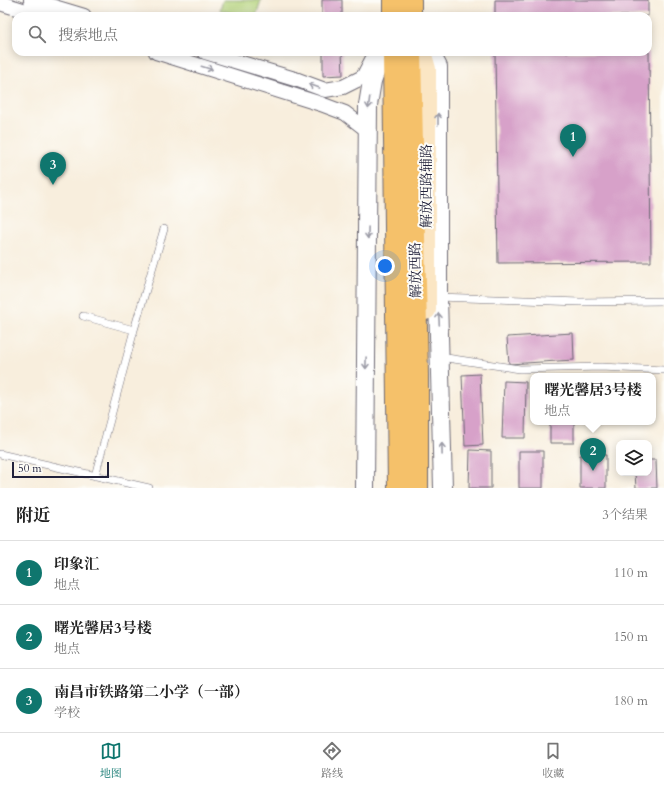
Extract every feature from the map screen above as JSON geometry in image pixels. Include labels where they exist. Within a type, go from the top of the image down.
[{"type":"main road","points":[[394,0],[406,12]]},
{"type":"main road","points":[[390,488],[394,56]]},
{"type":"main road","name":"解放西路","points":[[394,56],[399,488]]},
{"type":"main road","name":"解放西路","points":[[410,56],[417,375],[417,488]]},
{"type":"main road","name":"解放西路辅路","points":[[422,56],[426,69],[426,488]]},
{"type":"street","points":[[31,0],[71,12]]},
{"type":"street","points":[[0,3],[29,12]]},
{"type":"street","points":[[169,56],[321,104],[345,114],[368,130]]},
{"type":"street","points":[[217,56],[298,80],[325,90],[342,87],[363,77],[374,56]]},
{"type":"street","points":[[365,488],[368,105],[372,81],[381,56]]},
{"type":"street","points":[[432,56],[438,67],[438,297],[443,488]]},
{"type":"lane","points":[[95,476],[134,330],[164,229]]},
{"type":"lane","points":[[438,297],[580,302],[664,301]]},
{"type":"lane","points":[[83,316],[134,330]]},
{"type":"lane","points":[[440,357],[520,369],[601,367],[664,370]]},
{"type":"lane","points":[[0,454],[149,488]]},
{"type":"green space","points":[[223,0],[261,0],[257,12],[227,12],[220,10]]},
{"type":"building","points":[[322,0],[342,0],[342,12],[322,12]]},
{"type":"building","points":[[495,0],[648,0],[648,12],[495,12]]},
{"type":"building","points":[[323,56],[342,56],[343,75],[323,76]]},
{"type":"building","points":[[495,56],[649,56],[651,262],[498,263]]},
{"type":"building","points":[[573,333],[574,360],[509,364],[507,337]]},
{"type":"building","points":[[480,374],[483,445],[465,446],[462,375]]},
{"type":"building","points":[[504,381],[526,382],[525,438],[502,438]]},
{"type":"building","points":[[550,425],[574,425],[574,443],[550,443]]},
{"type":"building","points":[[470,450],[491,451],[491,488],[469,488]]},
{"type":"building","points":[[519,451],[543,451],[543,488],[519,488]]},
{"type":"building","points":[[580,455],[606,455],[606,488],[580,488]]},
{"type":"building","points":[[652,460],[656,460],[657,488],[636,488],[635,476],[652,476]]},
{"type":"place","name":"印象汇","points":[[573,157]]},
{"type":"place","name":"南昌市铁路第二小学（一部）","points":[[53,185]]},
{"type":"place","name":"曙光馨居3号楼","points":[[593,471]]}]
